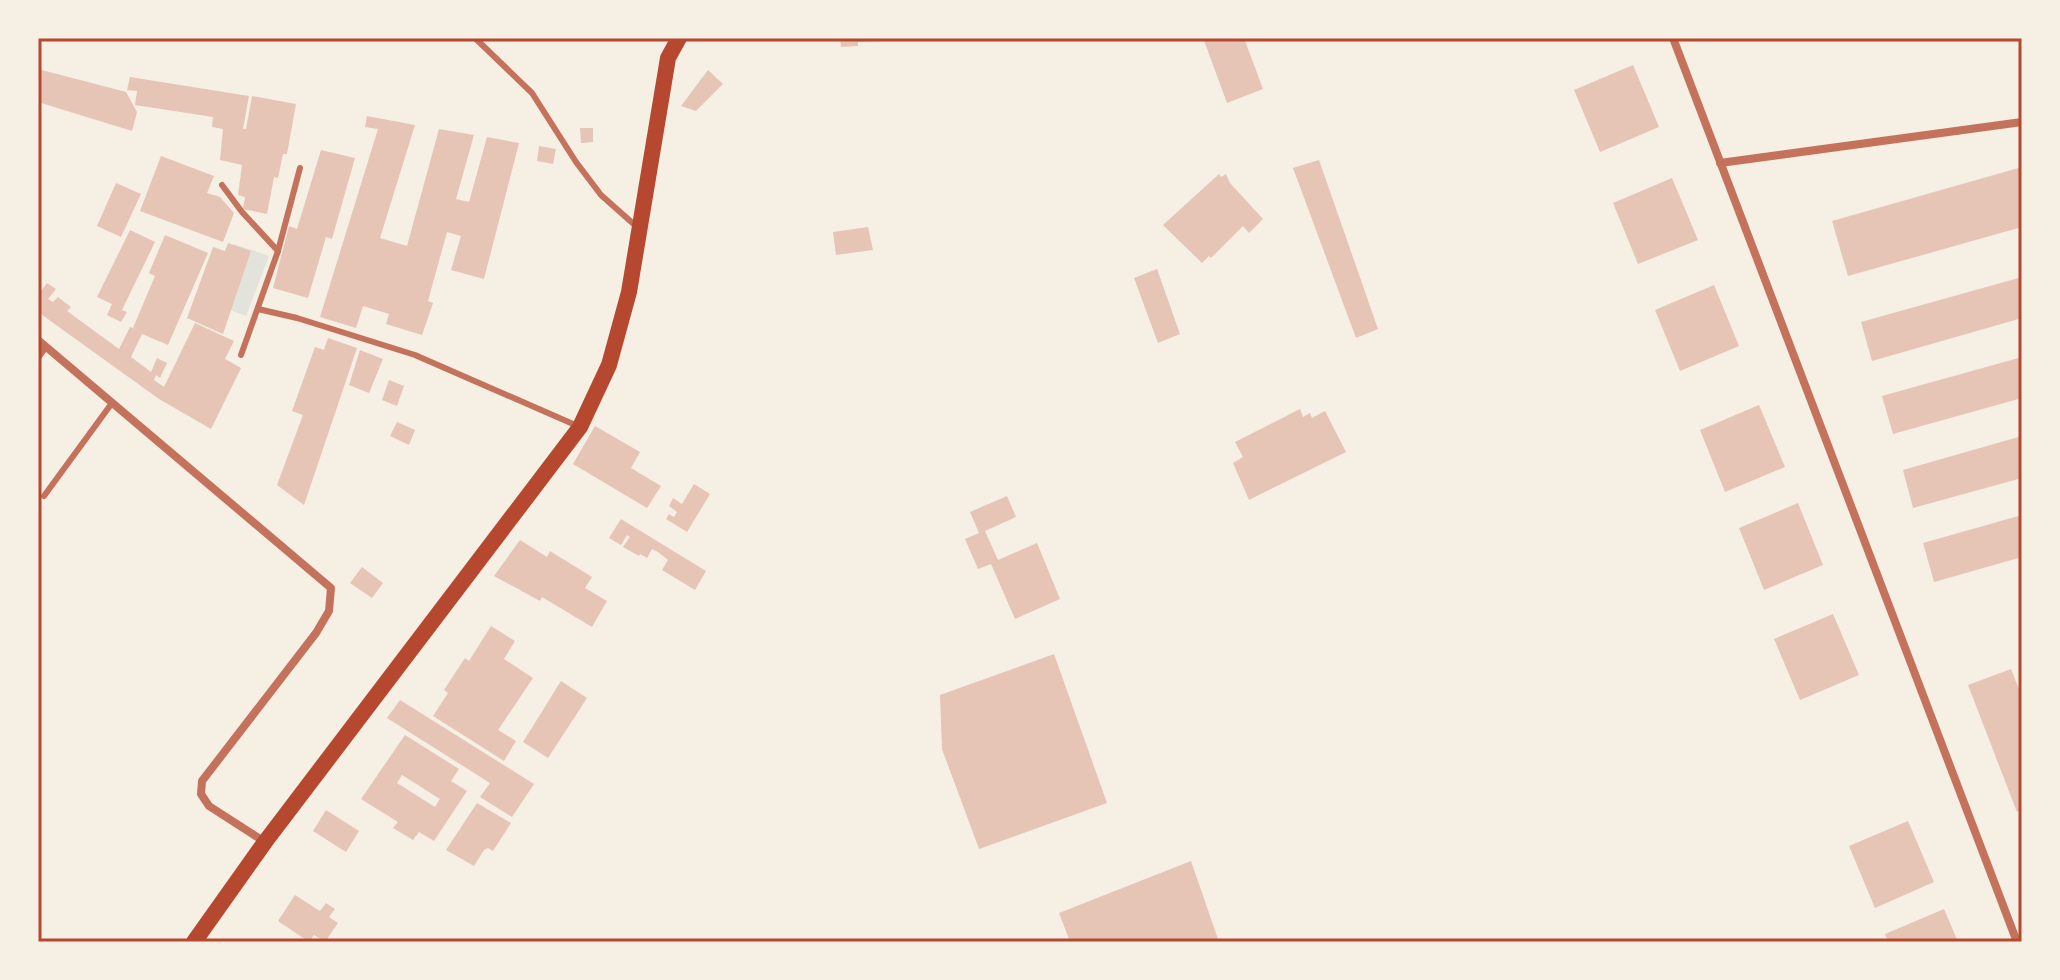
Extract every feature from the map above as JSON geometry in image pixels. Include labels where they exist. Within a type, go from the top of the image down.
[{"type":"main road","points":[[194,942],[265,842],[580,427],[609,365],[629,292],[668,58],[679,38]]},
{"type":"street","points":[[1673,38],[2017,942]]},
{"type":"street","points":[[1720,163],[2022,122]]},
{"type":"street","points":[[38,340],[331,588],[329,611],[316,633],[202,781],[201,794],[209,806],[265,842]]},
{"type":"lane","points":[[475,38],[532,93],[601,195],[640,230]]},
{"type":"lane","points":[[241,355],[278,251],[300,168]]},
{"type":"lane","points":[[222,185],[278,251]]},
{"type":"lane","points":[[258,309],[415,355],[580,427]]},
{"type":"lane","points":[[38,358],[46,347]]},
{"type":"lane","points":[[44,496],[112,403]]},
{"type":"shaded area","points":[[234,244],[269,256],[246,316],[212,303]]},
{"type":"building","points":[[840,38],[885,38],[886,41],[858,42],[858,46],[841,47]]},
{"type":"building","points":[[1203,38],[1244,38],[1263,89],[1227,103]]},
{"type":"building","points":[[1633,65],[1659,127],[1600,152],[1574,90]]},
{"type":"building","points":[[38,69],[126,92],[137,112],[132,131],[38,102]]},
{"type":"building","points":[[708,70],[723,84],[696,111],[681,106]]},
{"type":"building","points":[[130,77],[249,96],[243,129],[246,129],[252,96],[296,104],[287,154],[283,154],[278,178],[274,177],[267,214],[243,209],[245,197],[238,195],[242,165],[220,160],[223,129],[212,127],[213,117],[135,105],[137,91],[127,90]]},
{"type":"building","points":[[367,116],[415,125],[380,238],[407,246],[439,129],[474,135],[456,199],[469,202],[487,137],[519,143],[484,279],[451,270],[461,236],[447,232],[428,301],[433,303],[422,335],[386,324],[389,314],[363,306],[356,328],[320,317],[378,129],[365,127]]},
{"type":"building","points":[[580,128],[593,128],[593,142],[581,143]]},
{"type":"building","points":[[539,146],[556,149],[553,164],[537,161]]},
{"type":"building","points":[[321,150],[355,158],[332,239],[326,237],[308,298],[273,288],[289,226],[297,229]]},
{"type":"building","points":[[161,156],[214,176],[207,193],[220,197],[234,213],[223,242],[140,211]]},
{"type":"building","points":[[1319,160],[1378,329],[1356,338],[1293,168]]},
{"type":"building","points":[[2022,167],[2022,227],[1848,276],[1832,221]]},
{"type":"building","points":[[1219,174],[1221,177],[1226,174],[1230,183],[1263,219],[1249,233],[1243,226],[1202,263],[1163,225]]},
{"type":"building","points":[[1672,178],[1698,240],[1638,264],[1613,203]]},
{"type":"building","points":[[116,183],[141,194],[121,237],[97,226]]},
{"type":"building","points":[[868,227],[873,250],[836,255],[833,232]]},
{"type":"building","points":[[130,230],[155,242],[122,310],[127,312],[121,322],[107,315],[112,304],[97,297]]},
{"type":"building","points":[[165,235],[208,253],[168,345],[142,334],[131,357],[151,372],[157,358],[167,363],[160,378],[156,375],[154,380],[164,387],[195,323],[234,341],[225,359],[241,368],[211,429],[159,399],[38,312],[38,288],[41,291],[47,283],[56,289],[48,299],[53,302],[58,297],[71,307],[67,311],[119,349],[130,327],[133,328],[155,276],[149,273]]},
{"type":"building","points":[[228,243],[251,251],[223,334],[187,318],[213,247],[225,251]]},
{"type":"building","points":[[1157,269],[1180,334],[1158,343],[1134,278]]},
{"type":"building","points":[[2022,277],[2022,318],[1872,361],[1861,322]]},
{"type":"building","points":[[1714,285],[1739,346],[1680,371],[1655,310]]},
{"type":"building","points":[[328,338],[357,348],[304,505],[277,485],[303,415],[292,411],[315,347],[324,350]]},
{"type":"building","points":[[360,350],[383,359],[369,393],[349,385]]},
{"type":"building","points":[[2022,357],[2022,398],[1893,434],[1882,396]]},
{"type":"building","points":[[389,380],[404,386],[397,406],[382,400]]},
{"type":"building","points":[[1759,405],[1785,467],[1725,492],[1700,430]]},
{"type":"building","points":[[1300,409],[1303,417],[1310,413],[1312,418],[1325,411],[1346,452],[1249,500],[1233,463],[1243,457],[1235,442]]},
{"type":"building","points":[[397,422],[415,430],[409,445],[390,436]]},
{"type":"building","points":[[595,426],[640,452],[631,468],[661,486],[647,508],[573,464]]},
{"type":"building","points":[[2022,436],[2022,478],[1913,508],[1903,470]]},
{"type":"building","points":[[694,484],[710,494],[687,532],[666,519],[669,514],[674,517],[677,512],[669,506],[673,498],[682,504]]},
{"type":"building","points":[[1007,496],[1016,517],[985,531],[998,560],[1037,543],[1060,599],[1015,619],[991,564],[978,569],[965,539],[979,533],[970,512]]},
{"type":"building","points":[[1798,503],[1823,565],[1764,590],[1739,528]]},
{"type":"building","points":[[2022,515],[2022,557],[1934,582],[1923,543]]},
{"type":"building","points":[[621,519],[706,571],[695,590],[662,570],[668,560],[658,552],[652,549],[647,558],[639,556],[623,547],[630,537],[627,535],[621,545],[609,538]]},
{"type":"building","points":[[520,540],[547,557],[550,551],[592,577],[585,588],[607,601],[592,627],[542,597],[540,601],[494,576]]},
{"type":"building","points":[[362,567],[383,583],[372,598],[350,583]]},
{"type":"building","points":[[1833,614],[1859,675],[1800,700],[1774,639]]},
{"type":"building","points":[[491,626],[515,641],[504,659],[533,678],[498,730],[516,741],[504,761],[433,716],[448,693],[444,690],[465,658],[469,661]]},
{"type":"building","points":[[1054,654],[1107,803],[979,849],[942,749],[940,695]]},
{"type":"building","points":[[2011,669],[2022,697],[2022,810],[2017,812],[1968,685]]},
{"type":"building","points":[[561,681],[587,698],[548,758],[523,742]]},
{"type":"building","points":[[400,700],[534,784],[512,817],[480,797],[490,783],[387,718]]},
{"type":"building","points":[[405,735],[459,769],[451,781],[467,791],[434,841],[419,832],[413,840],[393,828],[398,822],[361,799]],"holes":[[[402,775],[440,799],[435,807],[397,783]]]},
{"type":"building","points":[[477,803],[511,823],[493,851],[488,848],[484,850],[474,866],[446,850]]},
{"type":"building","points":[[326,810],[359,831],[346,852],[313,831]]},
{"type":"building","points":[[1908,821],[1934,882],[1875,908],[1849,846]]},
{"type":"building","points":[[1191,861],[1219,942],[1062,942],[1069,939],[1059,913]]},
{"type":"building","points":[[295,895],[320,911],[326,903],[335,909],[329,917],[338,923],[325,942],[314,935],[309,942],[278,921]]},
{"type":"building","points":[[1944,909],[1958,942],[1888,942],[1885,934]]}]
